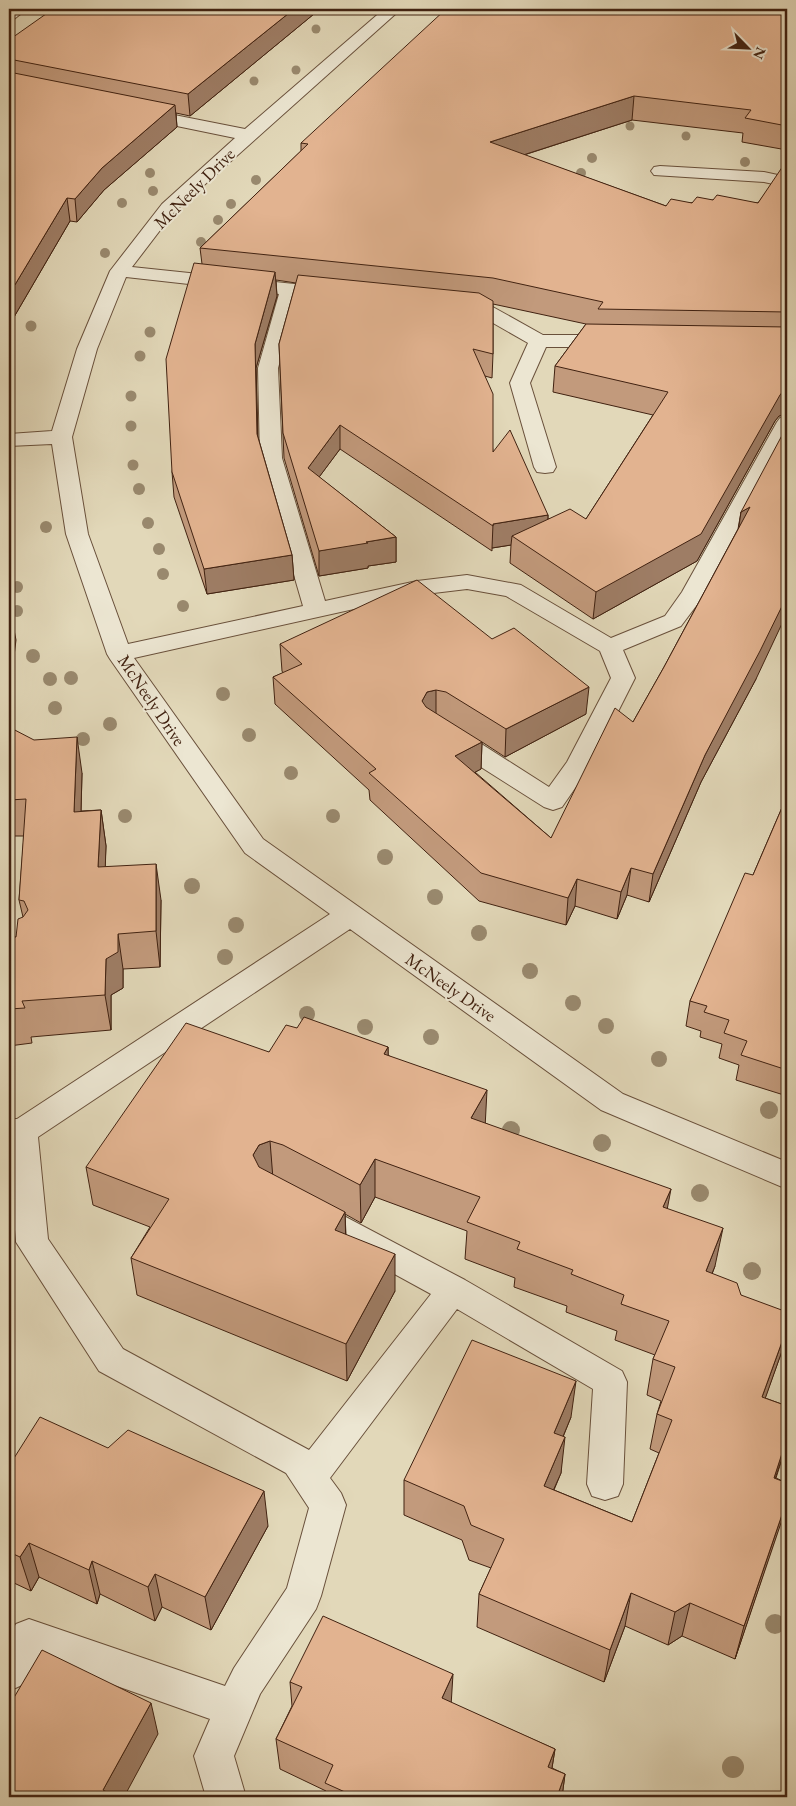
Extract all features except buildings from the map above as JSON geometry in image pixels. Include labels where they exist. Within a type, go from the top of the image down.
[{"type":"street","points":[[9,16],[19,9]]},
{"type":"street","name":"McNeely Drive","points":[[393,9],[248,135],[168,208],[119,271],[87,349],[62,437],[77,534],[119,654],[254,846],[612,1102],[787,1176]]},
{"type":"street","points":[[124,110],[248,135]]},
{"type":"street","points":[[660,171],[764,177],[787,182]]},
{"type":"street","points":[[119,271],[354,296]]},
{"type":"street","points":[[290,289],[268,368],[271,458],[316,610]]},
{"type":"street","points":[[438,305],[484,310],[539,341],[632,342]]},
{"type":"street","points":[[539,341],[520,383],[545,467]]},
{"type":"street","points":[[610,647],[672,621],[693,594],[787,422]]},
{"type":"street","points":[[9,440],[62,437]]},
{"type":"street","points":[[119,654],[418,588],[467,582],[513,590],[610,647],[623,678],[578,764],[553,801],[436,726]]},
{"type":"street","points":[[226,1797],[214,1756],[247,1681],[303,1596],[328,1505],[298,1462],[111,1360],[32,1242],[15,1131],[350,915]]},
{"type":"street","points":[[282,1199],[452,1290],[610,1382],[605,1484]]},
{"type":"street","points":[[309,1477],[452,1290]]},
{"type":"street","points":[[9,1672],[29,1637],[235,1709]]}]
